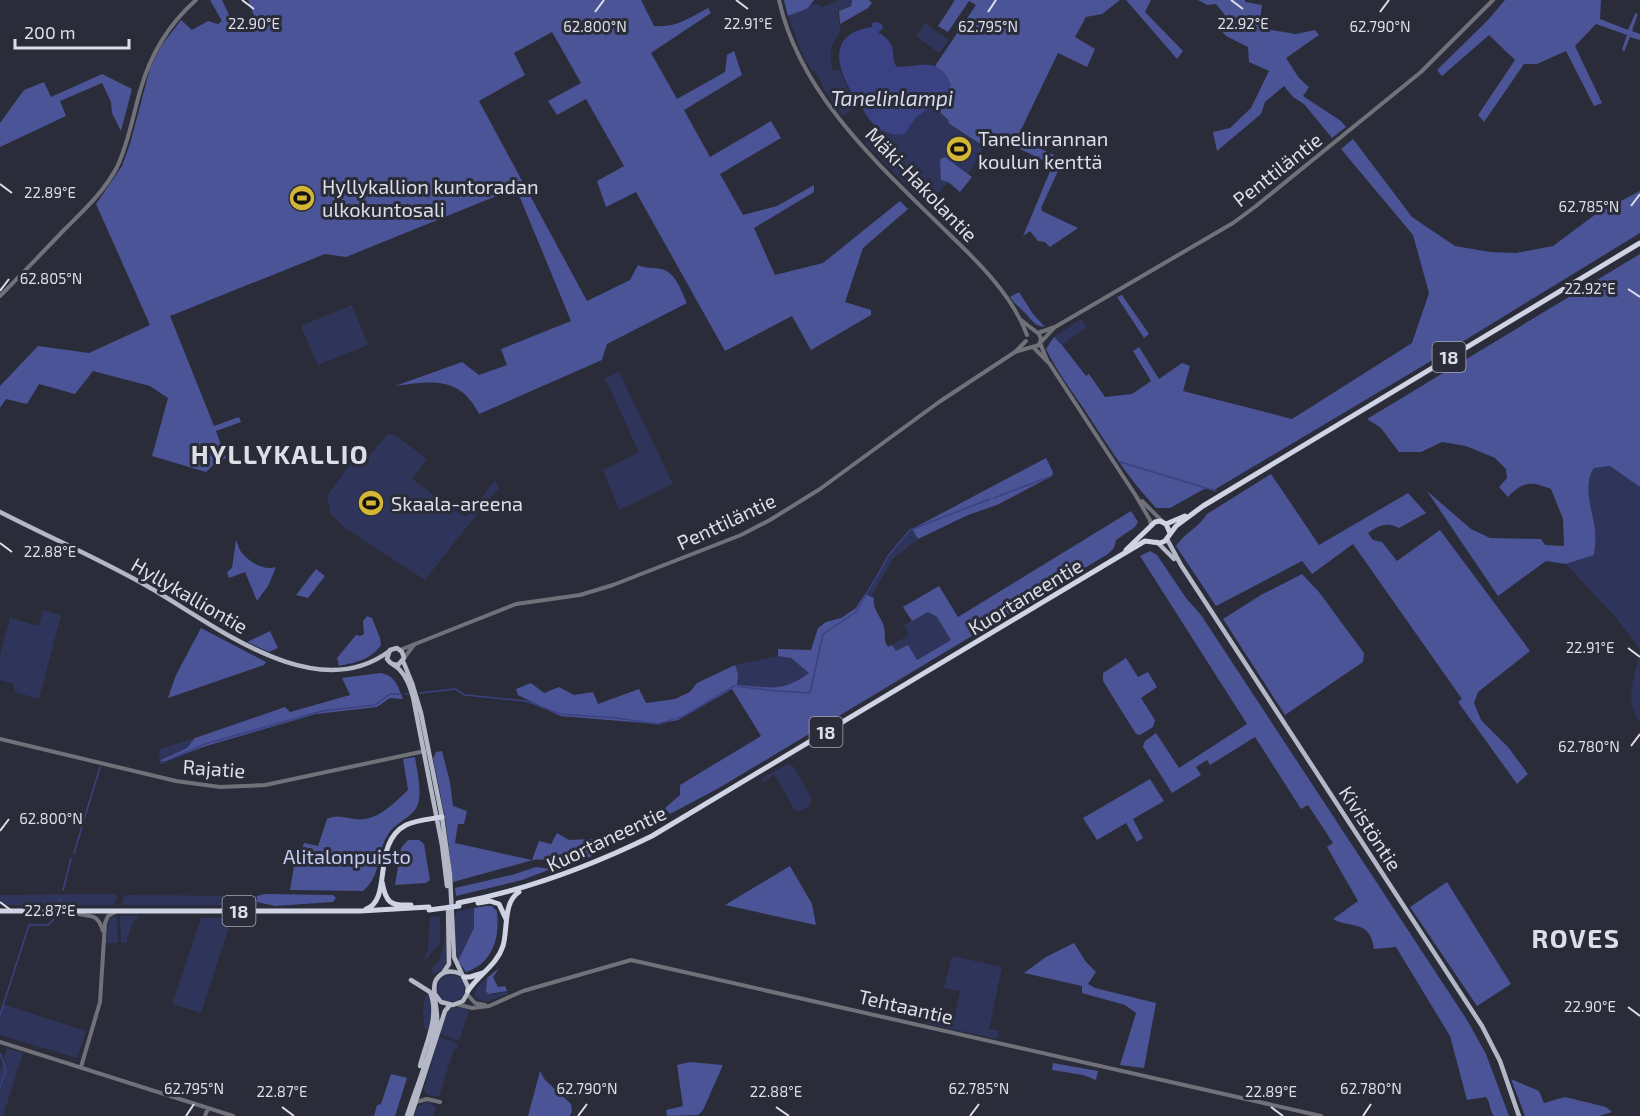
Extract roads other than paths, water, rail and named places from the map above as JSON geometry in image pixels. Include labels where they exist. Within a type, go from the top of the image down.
[{"type":"highway","name":"18","points":[[1156,542],[1169,537],[1176,526],[1200,508],[1640,243]]},
{"type":"highway","name":"18","points":[[1150,527],[1155,522],[1164,523],[1200,508]]},
{"type":"highway","points":[[1164,523],[1170,529],[1169,537]]},
{"type":"highway","points":[[1150,527],[1150,537],[1156,542]]},
{"type":"highway","name":"Kuortaneentie","points":[[1118,557],[1150,527]]},
{"type":"highway","name":"Kuortaneentie","points":[[0,911],[410,909],[459,905],[526,888],[593,864],[652,836],[1145,541],[1156,542]]},
{"type":"highway","points":[[360,911],[376,903],[385,855],[392,837],[407,824],[440,818]]},
{"type":"highway","points":[[382,880],[386,898],[396,906],[429,908]]},
{"type":"highway","points":[[468,993],[494,962],[502,947],[513,897],[526,888]]},
{"type":"highway","points":[[459,905],[495,902],[502,907],[507,920]]},
{"type":"highway","points":[[462,976],[470,977],[484,972]]},
{"type":"main road","name":"Hyllykalliontie","points":[[0,512],[136,580],[211,625],[270,656],[299,665],[333,670],[347,669],[374,661],[388,652]]},
{"type":"main road","name":"Kivistöntie","points":[[1169,537],[1180,565],[1482,1026],[1503,1068],[1519,1116]]},
{"type":"main road","name":"Kivistöntie","points":[[1156,542],[1180,565]]},
{"type":"main road","points":[[406,1116],[445,1011],[463,1001],[468,993],[468,983],[455,963],[450,875],[440,818],[426,750],[412,683],[400,650],[393,648],[388,652],[390,663],[400,671],[410,686],[426,750]]},
{"type":"main road","points":[[390,663],[398,665],[403,659]]},
{"type":"main road","name":"Hyllykalliontie","points":[[374,661],[390,663]]},
{"type":"main road","points":[[418,1088],[436,1023],[436,980],[449,964],[448,895],[440,818]]},
{"type":"main road","points":[[443,973],[452,971],[462,976]]},
{"type":"main road","points":[[411,980],[430,992],[434,1012],[416,1102],[411,1116]]},
{"type":"main road","points":[[435,993],[441,1002],[453,1005]]},
{"type":"street","points":[[0,297],[105,186],[117,167],[141,87],[155,52],[174,22],[196,0]]},
{"type":"street","name":"Mäki-Hakolantie","points":[[779,0],[788,31],[801,62],[837,116],[872,157],[971,256],[1002,292],[1021,320],[1027,335]]},
{"type":"street","name":"Penttiläntie","points":[[1036,332],[1054,327],[1233,223],[1421,72],[1493,0]]},
{"type":"street","name":"Mäki-Hakolantie","points":[[1021,320],[1036,332]]},
{"type":"street","name":"Penttiläntie","points":[[1040,342],[1054,327]]},
{"type":"street","points":[[1049,363],[1026,341],[1027,335],[1036,332],[1041,337],[1040,342],[1049,363],[1136,496],[1150,520],[1150,527]]},
{"type":"street","name":"Penttiläntie","points":[[400,650],[516,604],[580,595],[613,585],[741,535],[770,520],[819,489],[894,437],[939,402],[1015,352],[1026,341]]},
{"type":"street","points":[[1032,347],[1040,342]]},
{"type":"street","name":"Penttiläntie","points":[[1015,352],[1032,347]]},
{"type":"street","points":[[1136,496],[1164,523]]},
{"type":"street","name":"Penttiläntie","points":[[403,659],[415,645]]},
{"type":"street","name":"Rajatie","points":[[0,739],[176,781],[220,787],[265,785],[426,750]]},
{"type":"street","points":[[70,911],[94,916],[101,923],[103,931]]},
{"type":"street","points":[[81,1067],[100,1002],[103,976],[103,931],[106,918],[117,911]]},
{"type":"street","name":"Tehtaantie","points":[[453,1005],[472,1008],[489,1006],[523,991],[631,960],[1321,1116]]},
{"type":"street","points":[[468,993],[475,1003],[489,1006]]},
{"type":"street","points":[[0,1042],[233,1116]]},
{"type":"street","points":[[418,1088],[427,1099]]},
{"type":"street","points":[[416,1102],[427,1099],[440,1102]]},
{"type":"street","points":[[205,1116],[208,1108]]},
{"type":"water","name":"Tanelinlampi","points":[[872,23],[882,24],[883,29],[878,32],[887,38],[891,45],[897,67],[934,66],[946,75],[951,84],[947,95],[919,115],[904,134],[886,132],[872,123],[846,82],[839,58],[846,38],[856,31],[872,27]]},
{"type":"waterway","points":[[1120,462],[1216,491]]},
{"type":"waterway","points":[[994,498],[1049,477]]},
{"type":"waterway","points":[[876,578],[888,556],[910,530],[990,499]]},
{"type":"waterway","points":[[420,693],[455,689],[465,695],[526,701],[560,714],[658,724],[684,716],[734,686],[810,693],[823,634],[856,612],[875,579]]},
{"type":"waterway","points":[[161,763],[205,744],[322,711],[375,705],[390,694],[401,694]]},
{"type":"waterway","points":[[74,853],[100,767]]},
{"type":"waterway","points":[[63,890],[71,859]]},
{"type":"waterway","points":[[56,907],[61,898]]},
{"type":"waterway","points":[[0,1015],[29,925],[48,925],[54,919]]},
{"type":"waterway","points":[[0,1054],[6,1069],[0,1087]]},
{"type":"place","name":"Tanelinrannan koulun kenttä","points":[[959,149]]},
{"type":"place","name":"Hyllykallion kuntoradan ulkokuntosali","points":[[302,198]]},
{"type":"place","name":"Skaala-areena","points":[[371,503]]},
{"type":"district","name":"HYLLYKALLIO","points":[[280,453]]},
{"type":"district","name":"ROVES","points":[[1576,937]]},
{"type":"park label","name":"Alitalonpuisto","points":[[347,856]]}]
